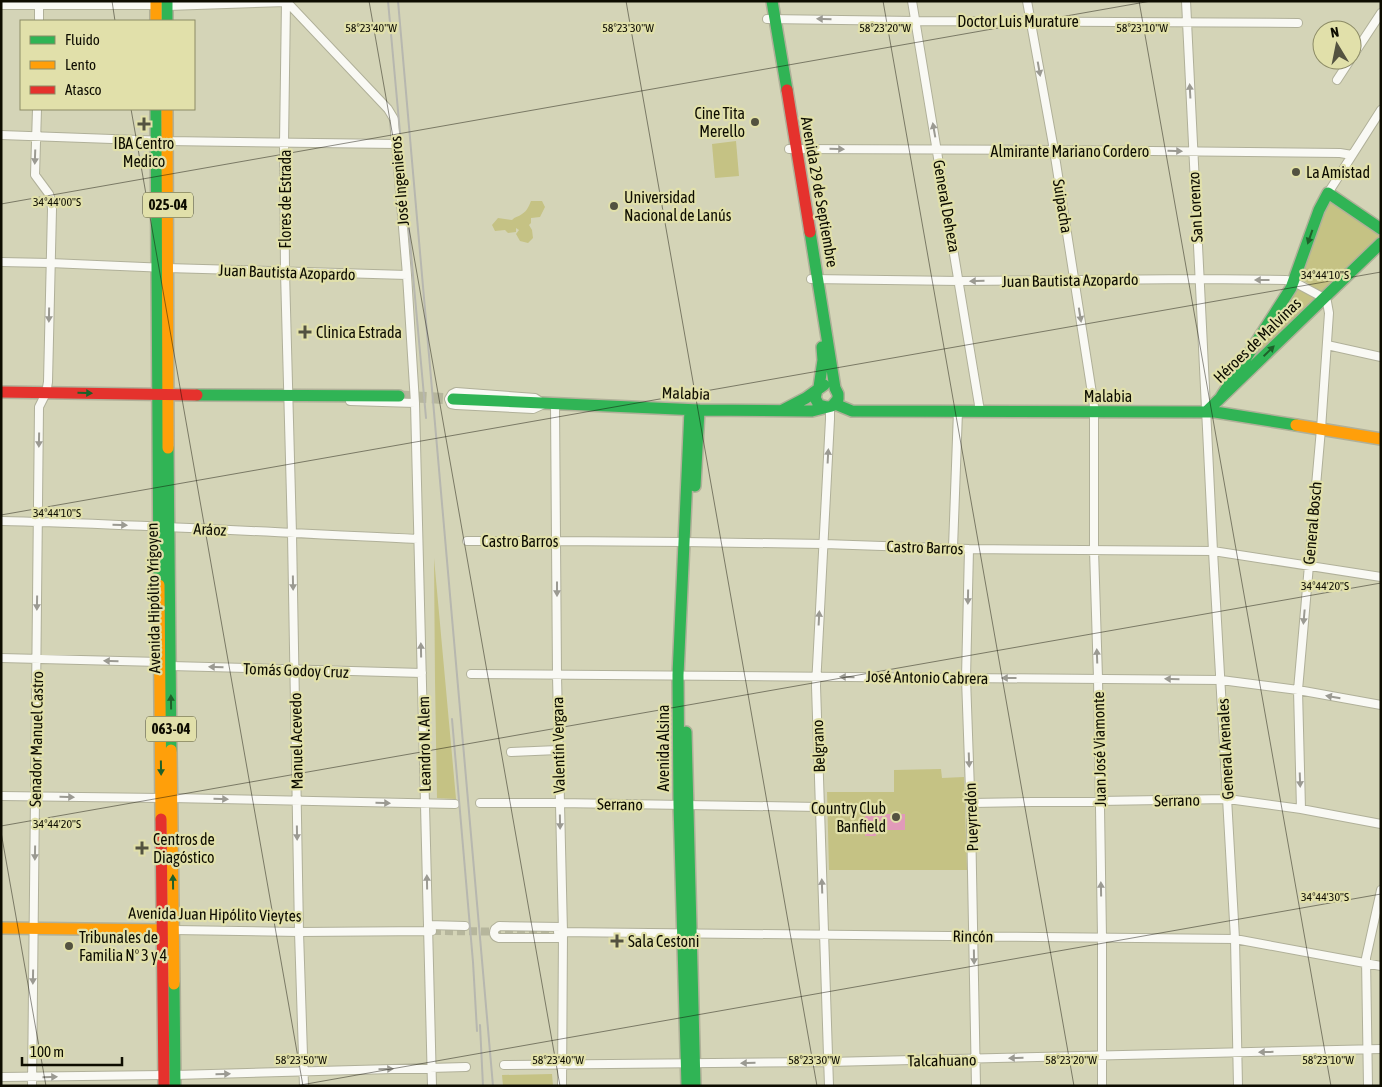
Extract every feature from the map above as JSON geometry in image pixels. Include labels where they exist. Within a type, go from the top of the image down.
[{"type":"main road","name":"Avenida 29 de Septiembre","points":[[765,1],[771,19],[814,279],[835,388]]},
{"type":"main road","name":"Avenida 29 de Septiembre","points":[[771,19],[772,1]]},
{"type":"main road","points":[[156,20],[161,3]]},
{"type":"main road","points":[[161,3],[167,20]]},
{"type":"main road","name":"Avenida Hipólito Yrigoyen","points":[[156,110],[162,141]]},
{"type":"main road","name":"Avenida Hipólito Yrigoyen","points":[[167,110],[162,141],[162,268],[169,1080]]},
{"type":"main road","points":[[1328,192],[1381,229]]},
{"type":"main road","name":"Héroes de Malvinas","points":[[1221,397],[1294,282],[1319,210],[1328,192]]},
{"type":"main road","name":"Héroes de Malvinas","points":[[1206,412],[1381,244]]},
{"type":"main road","name":"Avenida 29 de Septiembre","points":[[814,279],[823,352],[822,372],[818,388]]},
{"type":"main road","points":[[782,410],[794,405],[818,388],[827,384],[835,388],[838,394],[837,401],[831,406],[819,405],[815,394],[818,388]]},
{"type":"main road","points":[[1,392],[399,396]]},
{"type":"main road","name":"Malabia","points":[[453,399],[694,410],[812,411],[831,406],[852,410],[1206,412],[1381,440]]},
{"type":"main road","name":"Avenida Alsina","points":[[687,1086],[690,1064],[682,675],[694,410]]},
{"type":"main road","name":"Avenida Juan Hipólito Vieytes","points":[[1,928],[168,930]]},
{"type":"main road","name":"Avenida Alsina","points":[[690,1064],[695,1086]]},
{"type":"street","name":"General Deheza","points":[[912,1],[960,281],[980,411]]},
{"type":"street","name":"Suipacha","points":[[1028,1],[1054,150],[1094,402],[1094,412]]},
{"type":"street","name":"San Lorenzo","points":[[1186,1],[1206,412]]},
{"type":"street","points":[[1,5],[39,3],[286,2]]},
{"type":"street","name":"Flores de Estrada","points":[[286,2],[285,272],[294,396]]},
{"type":"street","name":"José Ingenieros","points":[[286,2],[392,114],[394,119],[415,403]]},
{"type":"street","points":[[39,3],[39,20]]},
{"type":"street","points":[[1362,42],[1381,13]]},
{"type":"street","name":"Doctor Luis Murature","points":[[771,19],[1298,23]]},
{"type":"street","points":[[1337,80],[1344,70]]},
{"type":"street","name":"Senador Manuel Castro","points":[[32,1086],[39,407],[46,393],[48,382],[51,200],[49,194],[35,175],[37,110]]},
{"type":"street","name":"Héroes de Malvinas","points":[[1328,192],[1379,115]]},
{"type":"street","points":[[1,135],[162,141],[396,144]]},
{"type":"street","name":"Almirante Mariano Cordero","points":[[792,149],[1352,154]]},
{"type":"street","name":"Juan Bautista Azopardo","points":[[1,262],[50,262],[162,268],[407,275]]},
{"type":"street","name":"Juan Bautista Azopardo","points":[[814,279],[960,281],[1286,280],[1294,282],[1324,298]]},
{"type":"street","name":"General Bosch","points":[[1301,809],[1298,690],[1330,313],[1324,298]]},
{"type":"street","points":[[1327,345],[1381,357]]},
{"type":"street","points":[[294,396],[320,391],[414,392]]},
{"type":"street","name":"Malabia","points":[[456,392],[535,398],[550,404],[533,409],[456,406],[449,399],[456,392]]},
{"type":"street","points":[[294,396],[320,401],[415,403]]},
{"type":"street","name":"Manuel Acevedo","points":[[294,396],[292,534],[299,932],[304,1086]]},
{"type":"street","name":"Leandro N. Alem","points":[[415,403],[432,1086]]},
{"type":"street","name":"Valentín Vergara","points":[[550,404],[556,541],[562,932],[562,1086]]},
{"type":"street","name":"Belgrano","points":[[829,1086],[816,676],[831,406]]},
{"type":"street","points":[[953,548],[958,411]]},
{"type":"street","name":"Juan José Viamonte","points":[[1094,412],[1094,550],[1102,937],[1102,1086]]},
{"type":"street","name":"General Arenales","points":[[1206,412],[1235,939],[1238,1086]]},
{"type":"street","name":"Aráoz","points":[[1,521],[418,539]]},
{"type":"street","name":"Castro Barros","points":[[467,541],[688,542],[1213,551],[1381,577]]},
{"type":"street","name":"Pueyrredón","points":[[969,548],[966,678],[971,803],[976,1086]]},
{"type":"street","name":"Tomás Godoy Cruz","points":[[1,658],[422,674]]},
{"type":"street","name":"José Antonio Cabrera","points":[[471,674],[1221,680],[1298,690],[1381,705]]},
{"type":"street","points":[[511,752],[558,750]]},
{"type":"street","points":[[1,796],[455,804]]},
{"type":"street","name":"Serrano","points":[[971,803],[1228,799],[1301,809],[1381,824]]},
{"type":"street","name":"Serrano","points":[[480,803],[819,807]]},
{"type":"street","points":[[1368,1086],[1366,963],[1381,890]]},
{"type":"street","name":"Avenida Juan Hipólito Vieytes","points":[[168,930],[299,932],[429,929],[466,926]]},
{"type":"street","points":[[499,926],[562,932],[499,938],[495,936],[494,929],[499,926]]},
{"type":"street","name":"Rincón","points":[[562,932],[1235,939],[1381,966]]},
{"type":"street","name":"Talcahuano","points":[[504,1065],[828,1062],[1381,1049]]},
{"type":"street","points":[[1,1077],[169,1080],[304,1071],[466,1067]]},
{"type":"shaded area","points":[[736,141],[739,176],[715,178],[712,144]]},
{"type":"shaded area","points":[[531,201],[542,201],[545,207],[540,217],[531,218],[529,225],[533,238],[528,243],[520,241],[516,234],[519,230],[516,228],[516,232],[495,231],[492,225],[498,218],[512,220],[529,207]]},
{"type":"shaded area","points":[[1330,201],[1381,235],[1380,239],[1322,293],[1300,278],[1327,203]]},
{"type":"shaded area","points":[[1299,289],[1315,297],[1317,301],[1253,360],[1251,359],[1296,290]]},
{"type":"shaded area","points":[[434,558],[456,799],[437,798]]},
{"type":"shaded area","name":"Country Club Banfield","points":[[941,769],[942,778],[964,777],[967,870],[829,870],[827,792],[894,792],[894,770]]},
{"type":"shaded area","points":[[865,814],[905,814],[905,830],[877,830],[876,836],[865,836]]},
{"type":"shaded area","points":[[552,1074],[553,1086],[503,1086],[502,1075]]},
{"type":"tunnel","points":[[399,396],[453,399]]},
{"type":"tunnel","points":[[433,931],[558,932]]},
{"type":"railway","points":[[388,1],[426,418]]},
{"type":"railway","points":[[398,1],[493,1086]]},
{"type":"railway","points":[[452,719],[473,962],[477,1031]]},
{"type":"railway","points":[[480,1025],[483,1086]]},
{"type":"traffic: fast","points":[[167,1],[167,20]]},
{"type":"traffic: fast","points":[[772,1],[787,90]]},
{"type":"traffic: fast","points":[[156,110],[159,585]]},
{"type":"traffic: fast","points":[[1221,397],[1291,288],[1319,210],[1328,193],[1381,229]]},
{"type":"traffic: fast","points":[[453,399],[699,410],[812,411],[832,406],[838,399],[838,394],[835,388],[810,232]]},
{"type":"traffic: fast","points":[[1206,412],[1381,243]]},
{"type":"traffic: fast","points":[[819,387],[823,360],[822,347]]},
{"type":"traffic: fast","points":[[824,385],[817,390],[815,398],[819,405],[827,407]]},
{"type":"traffic: fast","points":[[783,410],[817,390]]},
{"type":"traffic: fast","points":[[197,395],[399,396]]},
{"type":"traffic: fast","points":[[835,404],[852,411],[1215,412],[1296,425]]},
{"type":"traffic: fast","points":[[687,1086],[679,804],[678,675],[690,410]]},
{"type":"traffic: fast","points":[[695,486],[699,410]]},
{"type":"traffic: fast","points":[[168,448],[171,750]]},
{"type":"traffic: fast","points":[[686,732],[695,1086]]},
{"type":"traffic: fast","points":[[174,984],[175,1086]]},
{"type":"traffic: slow","points":[[156,1],[156,20]]},
{"type":"traffic: slow","points":[[167,110],[168,448]]},
{"type":"traffic: slow","points":[[1296,425],[1381,439]]},
{"type":"traffic: slow","points":[[159,585],[161,819]]},
{"type":"traffic: slow","points":[[171,750],[174,984]]},
{"type":"traffic: slow","points":[[1,928],[169,930]]},
{"type":"traffic: jam","points":[[787,90],[810,232]]},
{"type":"traffic: jam","points":[[1,392],[197,395]]},
{"type":"traffic: jam","points":[[161,819],[164,1086]]},
{"type":"place","name":"Cine Tita Merello","points":[[755,122]]},
{"type":"place","name":"IBA Centro Medico","points":[[144,124]]},
{"type":"place","name":"La Amistad","points":[[1296,172]]},
{"type":"place","name":"Universidad Nacional de Lanús","points":[[614,206]]},
{"type":"place","name":"Clinica Estrada","points":[[305,332]]},
{"type":"place","name":"Country Club Banfield","points":[[896,817]]},
{"type":"place","name":"Centros de Diagóstico","points":[[142,848]]},
{"type":"place","name":"Sala Cestoni","points":[[617,941]]},
{"type":"place","name":"Tribunales de Familia Nº 3 y 4","points":[[69,946]]}]
